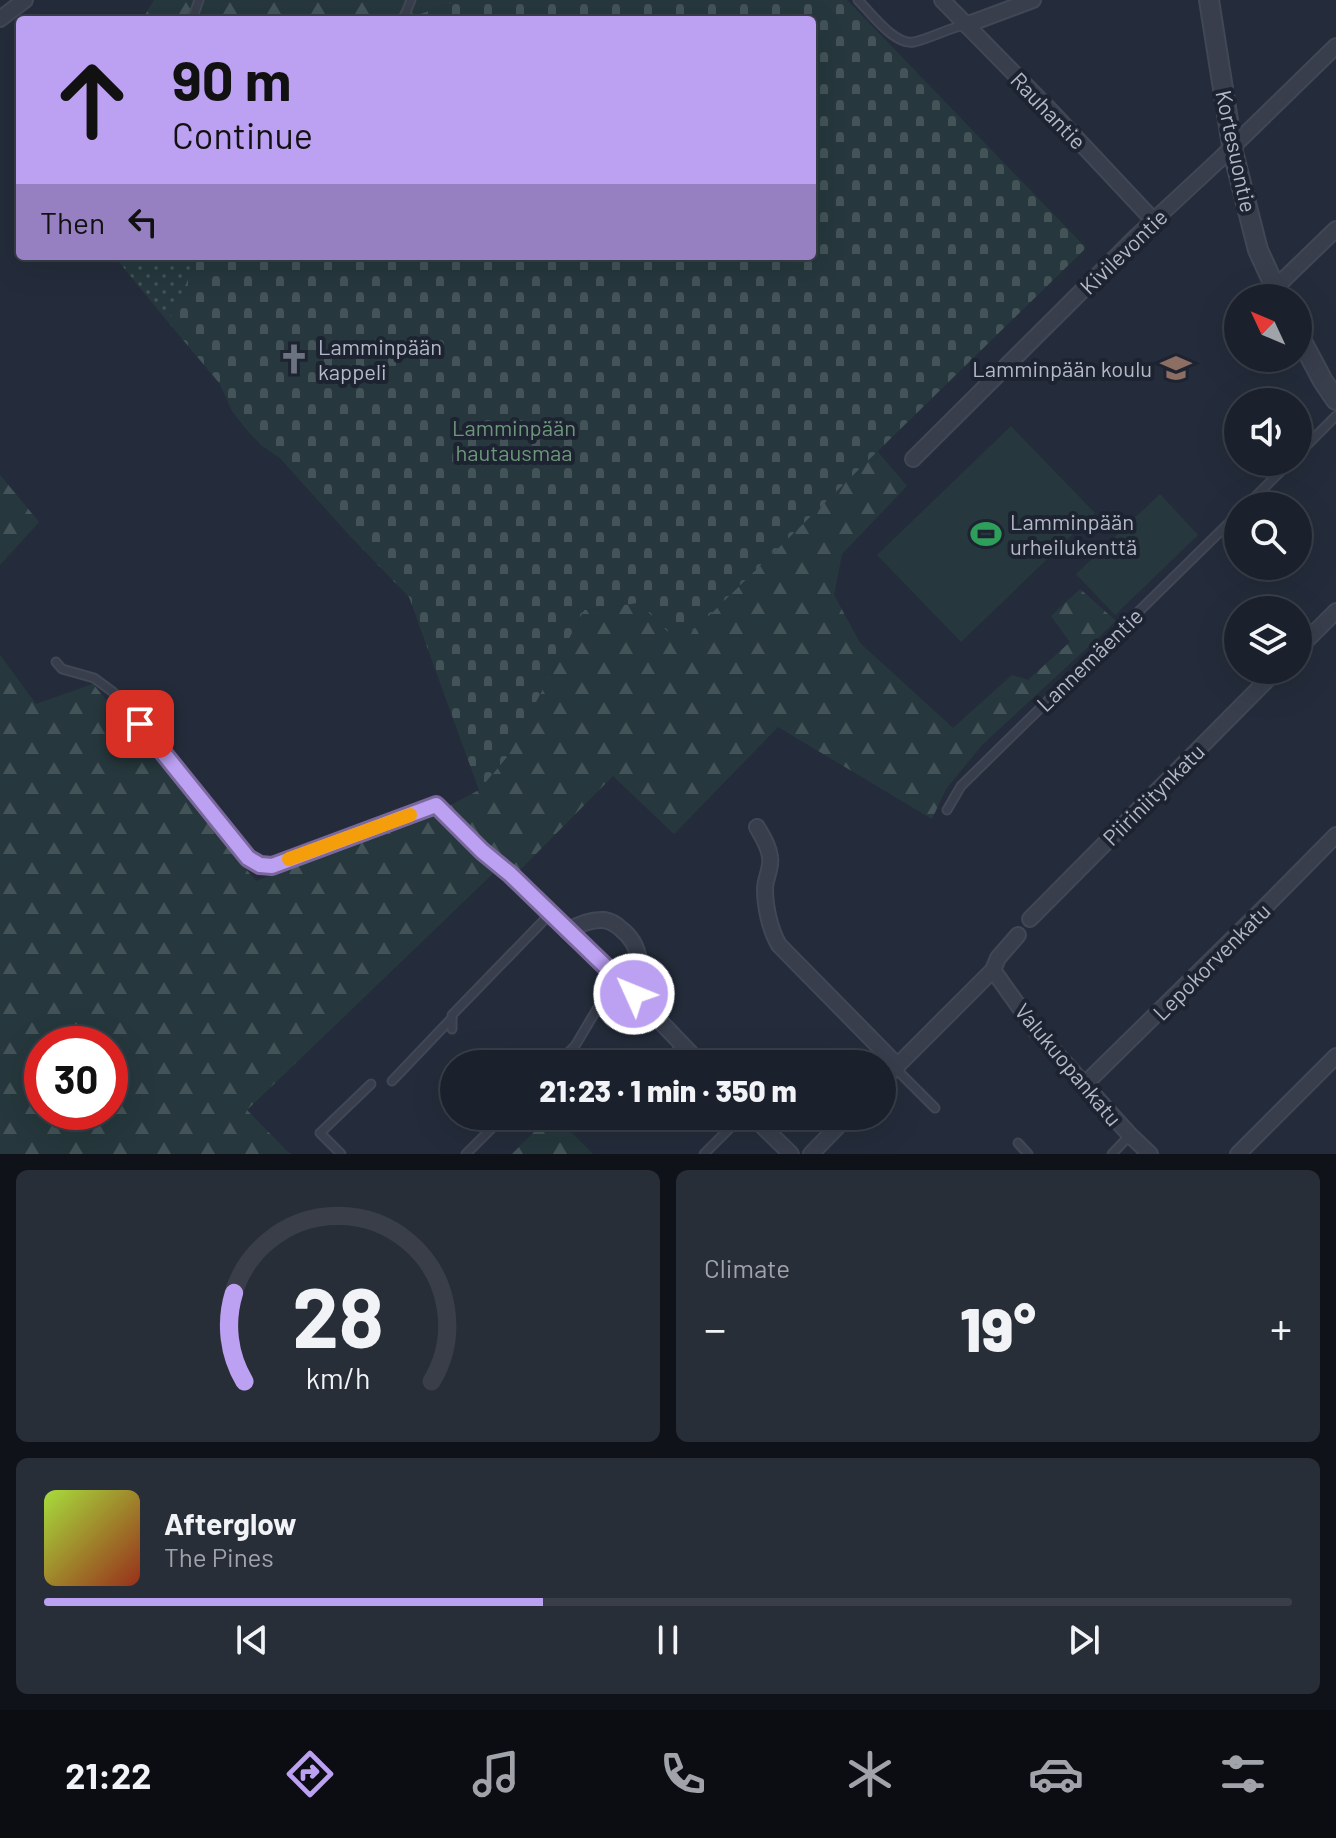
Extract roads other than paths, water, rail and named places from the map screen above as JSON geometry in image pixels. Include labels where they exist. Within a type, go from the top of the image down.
[{"type":"street","points":[[0,19],[25,0]]},
{"type":"street","name":"Rauhantie","points":[[942,0],[1154,221]]},
{"type":"street","points":[[966,25],[1033,0]]},
{"type":"street","name":"Kortesuontie","points":[[1209,0],[1232,146],[1258,250],[1273,284]]},
{"type":"street","name":"Kivilevontie","points":[[913,459],[1336,46]]},
{"type":"street","points":[[1285,284],[1336,229]]},
{"type":"street","points":[[1312,360],[1336,400]]},
{"type":"street","points":[[1312,635],[1336,611]]},
{"type":"street","name":"Piiriniitynkatu","points":[[1030,919],[1263,684]]},
{"type":"street","points":[[757,827],[770,853],[771,866],[765,887],[774,937],[897,1065],[993,970],[998,958],[1018,935]]},
{"type":"street","name":"Lepokorvenkatu","points":[[1084,1085],[1336,835]]},
{"type":"street","points":[[510,874],[687,1050]]},
{"type":"street","points":[[567,931],[588,921],[607,920],[628,935],[636,948],[640,965],[638,982],[630,990]]},
{"type":"street","name":"Valukuopankatu","points":[[993,970],[1037,1032],[1150,1154]]},
{"type":"street","points":[[1238,1154],[1336,1056]]},
{"type":"street","points":[[766,1130],[791,1154]]},
{"type":"street","points":[[811,1154],[834,1130]]},
{"type":"lane","points":[[858,0],[888,31],[910,43],[966,25]]},
{"type":"lane","points":[[1312,440],[1336,416]]},
{"type":"lane","points":[[1260,492],[1276,476]]},
{"type":"lane","name":"Lannemäentie","points":[[947,810],[961,786],[1224,528]]},
{"type":"lane","points":[[56,662],[62,669],[94,678],[113,692],[248,858],[260,865],[272,866],[436,805],[510,874]]},
{"type":"lane","points":[[392,1081],[550,914]]},
{"type":"lane","points":[[571,1050],[597,1009],[630,990]]},
{"type":"lane","points":[[452,1018],[452,1029]]},
{"type":"lane","points":[[677,1050],[682,1045]]},
{"type":"lane","points":[[897,1065],[901,1074],[935,1108]]},
{"type":"lane","points":[[341,1154],[320,1133],[371,1084]]},
{"type":"lane","points":[[466,1154],[490,1130]]},
{"type":"lane","points":[[704,1154],[728,1130]]},
{"type":"lane","points":[[1112,1154],[1130,1135]]},
{"type":"lane","points":[[1018,1143],[1028,1154]]},
{"type":"place","name":"Lamminpään kappeli","points":[[294,359]]},
{"type":"place","name":"Lamminpään koulu","points":[[1176,368]]},
{"type":"place","name":"Lamminpään urheilukenttä","points":[[986,534]]},
{"type":"park label","name":"Lamminpään hautausmaa","points":[[514,440]]}]
